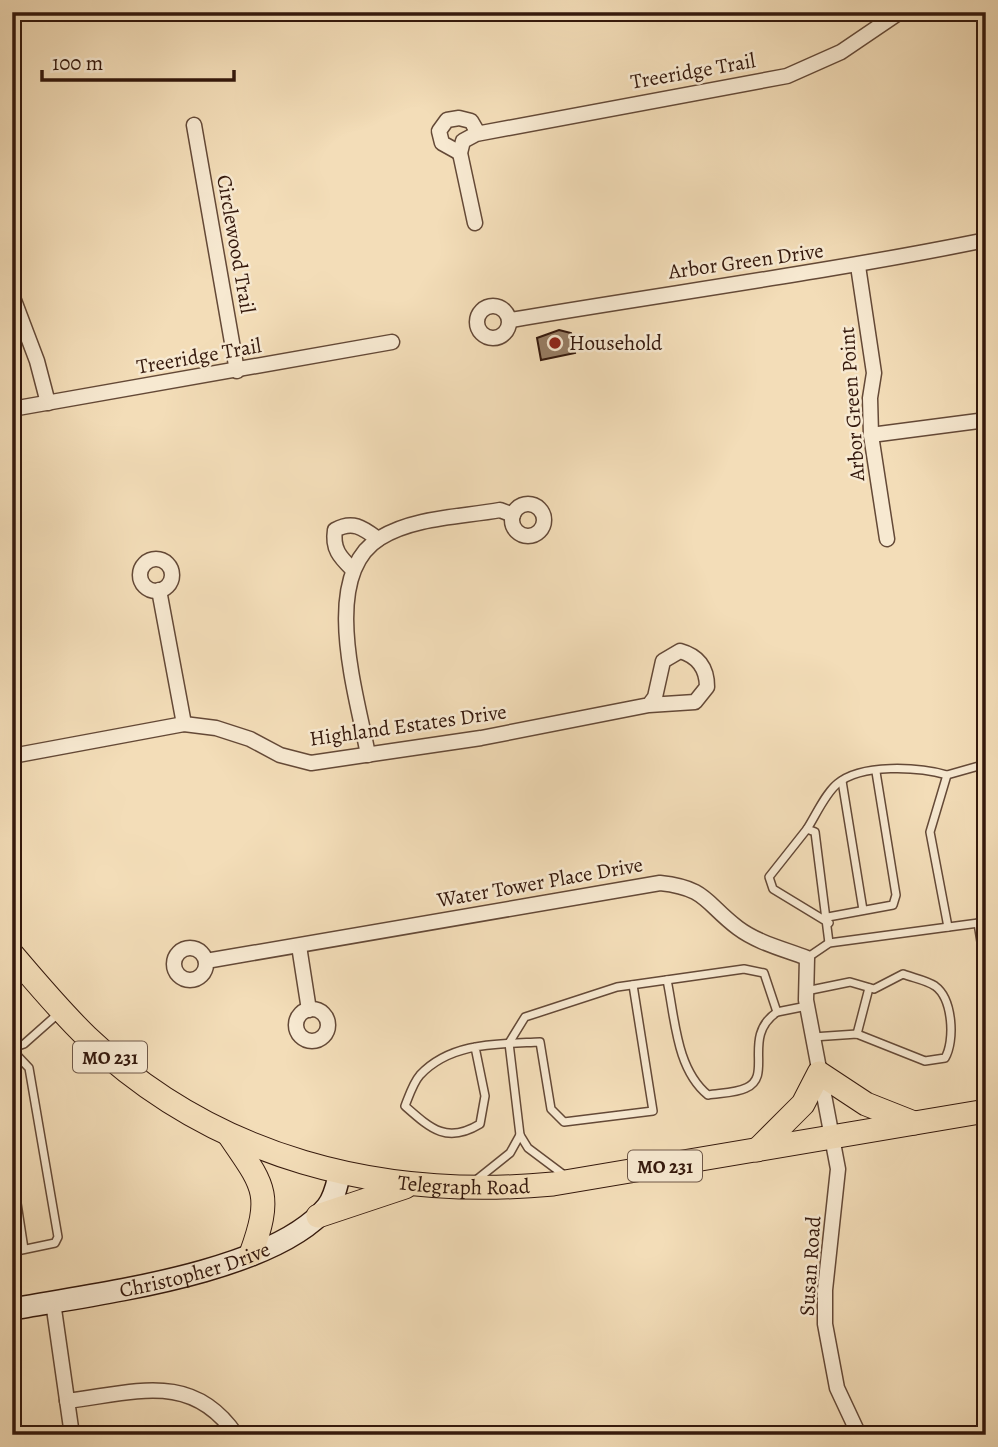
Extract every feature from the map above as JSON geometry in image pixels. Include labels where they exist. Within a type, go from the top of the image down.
[{"type":"main road","name":"Telegraph Road","points":[[12,954],[61,1011],[105,1054],[175,1106],[229,1135],[340,1172],[411,1185],[505,1188],[573,1181],[986,1111]]},
{"type":"main road","points":[[757,1150],[803,1104],[819,1073],[866,1104],[914,1123]]},
{"type":"main road","points":[[229,1135],[256,1173],[262,1190],[264,1222],[251,1254]]},
{"type":"main road","points":[[318,1216],[411,1185]]},
{"type":"street","name":"Treeridge Trail","points":[[478,133],[787,76],[841,52],[900,12]]},
{"type":"street","points":[[460,153],[442,143],[439,131],[447,120],[459,118],[471,121],[478,133],[463,141],[460,153],[475,223]]},
{"type":"street","name":"Circlewood Trail","points":[[194,125],[237,371]]},
{"type":"street","name":"Arbor Green Drive","points":[[511,320],[683,290],[858,266],[986,240]]},
{"type":"street","name":"Arbor Green Point","points":[[858,266],[874,373],[870,398],[871,435],[887,539]]},
{"type":"street","points":[[12,295],[37,360],[47,403]]},
{"type":"street","name":"Treeridge Trail","points":[[12,409],[392,342]]},
{"type":"street","points":[[871,435],[986,420]]},
{"type":"street","points":[[368,755],[348,647],[345,607],[352,569],[378,539],[418,524],[500,510],[513,514]]},
{"type":"street","points":[[352,569],[338,555],[333,542],[335,530],[345,524],[359,526],[378,539]]},
{"type":"street","points":[[159,590],[184,724]]},
{"type":"street","name":"Highland Estates Drive","points":[[12,756],[184,724],[216,728],[250,739],[280,755],[311,763],[649,705],[695,702],[707,687],[707,677],[701,663],[691,654],[680,651],[663,661],[655,697],[649,705]]},
{"type":"street","name":"Water Tower Place Drive","points":[[206,961],[660,883],[684,886],[700,893],[737,928],[763,942],[807,958]]},
{"type":"street","points":[[299,946],[309,1010]]},
{"type":"street","points":[[807,958],[807,1006],[831,1138]]},
{"type":"street","name":"Susan Road","points":[[831,1138],[838,1169],[838,1186],[825,1290],[825,1324],[837,1388],[859,1435]]},
{"type":"street","name":"Christopher Drive","points":[[12,1309],[187,1276],[251,1254],[282,1240],[318,1216],[334,1196],[340,1172]]},
{"type":"street","points":[[53,1302],[72,1435]]},
{"type":"street","points":[[68,1401],[166,1389],[188,1394],[209,1404],[236,1435]]},
{"type":"lane","points":[[876,772],[896,895],[893,905],[828,920],[773,889],[769,877],[807,829],[835,785],[850,775],[918,767],[947,775],[986,764]]},
{"type":"lane","points":[[947,775],[930,832],[948,927]]},
{"type":"lane","points":[[842,781],[863,910]]},
{"type":"lane","points":[[807,829],[815,832],[829,943]]},
{"type":"lane","points":[[807,958],[829,943],[982,923],[986,973]]},
{"type":"lane","points":[[573,1181],[528,1148],[520,1135],[509,1044],[525,1017],[617,987],[744,969],[764,973],[777,1012]]},
{"type":"lane","points":[[806,991],[850,982],[874,989],[903,974],[936,986],[947,1002],[952,1046],[945,1058],[925,1060],[856,1034],[812,1037]]},
{"type":"lane","points":[[667,980],[682,1054],[695,1085],[708,1095],[747,1088],[755,1081],[759,1072],[759,1030],[765,1020],[777,1012],[807,1006]]},
{"type":"lane","points":[[475,1047],[485,1096],[480,1124],[462,1135],[449,1135],[425,1124],[405,1105],[418,1077],[448,1052],[475,1047],[540,1042],[551,1109],[564,1122],[653,1111],[633,985]]},
{"type":"lane","points":[[856,1034],[869,988]]},
{"type":"lane","points":[[12,1252],[55,1243],[58,1237],[29,1068],[12,1049],[24,1044],[61,1011]]},
{"type":"lane","points":[[466,1188],[510,1153],[520,1135]]},
{"type":"lane","points":[[12,1171],[24,1249]]},
{"type":"building","name":"Household","points":[[559,330],[571,333],[575,353],[541,360],[537,338]]},
{"type":"place","name":"Household","points":[[555,343]]}]
